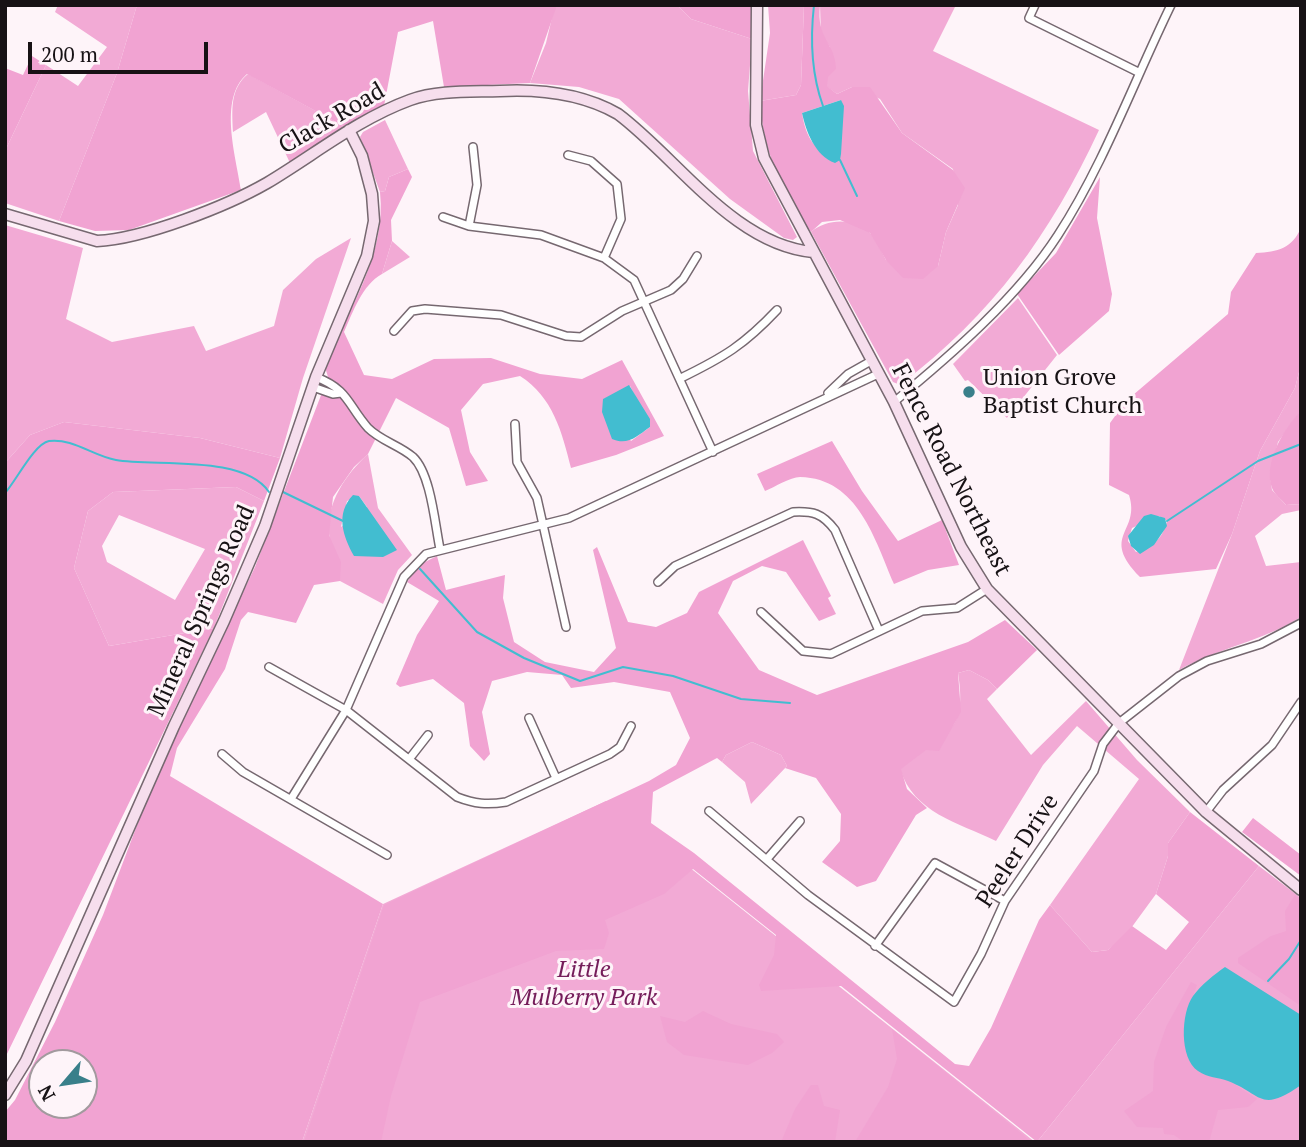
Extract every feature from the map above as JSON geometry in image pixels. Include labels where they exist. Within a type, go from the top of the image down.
[{"type":"street","name":"Fence Road Northeast","points":[[757,5],[756,125],[764,158],[894,402],[961,547],[987,589],[1206,812],[1301,890]]},
{"type":"street","points":[[1035,5],[1029,18],[1138,72]]},
{"type":"street","points":[[894,402],[987,317],[1057,236],[1093,171],[1171,5]]},
{"type":"street","name":"Clack Road","points":[[5,214],[97,241],[111,241],[144,232],[248,192],[349,130],[413,99],[442,93],[527,89],[572,97],[603,106],[618,114],[698,188],[765,238],[783,246],[813,252]]},
{"type":"street","name":"Mineral Springs Road","points":[[5,1095],[26,1061],[168,739],[224,621],[265,526],[314,382],[368,256],[373,229],[370,184],[362,156],[349,130]]},
{"type":"street","points":[[469,226],[477,185],[473,147]]},
{"type":"street","points":[[568,155],[591,161],[617,184],[621,219],[604,258]]},
{"type":"street","points":[[443,217],[469,226],[541,235],[604,258],[634,280],[647,301],[713,452]]},
{"type":"street","points":[[394,331],[412,311],[425,309],[502,315],[566,336],[582,337],[622,311],[671,290],[684,279],[697,256]]},
{"type":"street","points":[[681,378],[727,356],[747,341],[777,310]]},
{"type":"street","points":[[825,396],[848,374],[871,361]]},
{"type":"street","points":[[290,799],[346,710],[404,577],[416,562],[440,549],[569,518],[778,423],[825,396],[878,373]]},
{"type":"street","points":[[314,382],[336,385],[376,436],[400,448],[420,467],[425,475],[440,549]]},
{"type":"street","points":[[515,424],[517,462],[537,498],[566,627]]},
{"type":"street","points":[[658,582],[675,566],[793,512],[813,511],[835,530],[879,631]]},
{"type":"street","points":[[761,612],[803,651],[831,654],[922,611],[957,608],[987,589]]},
{"type":"street","name":"Peeler Drive","points":[[875,946],[954,1002],[981,954],[1005,901],[1094,771],[1103,744],[1119,723],[1180,676],[1208,662],[1261,644],[1301,623]]},
{"type":"street","points":[[269,667],[346,710],[457,797],[480,804],[506,802],[610,754],[620,747],[631,726]]},
{"type":"street","points":[[1206,812],[1223,790],[1272,745],[1301,702]]},
{"type":"street","points":[[529,718],[556,778]]},
{"type":"street","points":[[410,758],[428,735]]},
{"type":"street","points":[[222,754],[243,772],[387,855]]},
{"type":"street","points":[[709,811],[875,946],[935,863],[1005,901]]},
{"type":"street","points":[[767,859],[800,821]]},
{"type":"green space","points":[[58,5],[137,5],[117,73],[59,221],[5,203],[5,151],[46,65],[78,86],[107,47],[55,12]]},
{"type":"green space","points":[[555,5],[677,5],[691,19],[752,39],[748,91],[753,151],[797,237],[793,240],[784,238],[730,199],[619,99],[579,87],[530,83],[546,43]]},
{"type":"green space","points":[[768,5],[804,5],[801,85],[796,95],[760,101],[770,33]]},
{"type":"green space","points":[[820,5],[956,5],[933,51],[1099,130],[1060,204],[1016,270],[963,330],[900,385],[893,382],[811,232],[825,224],[850,222],[872,235],[886,260],[938,266],[946,232],[958,205],[953,169],[902,133],[880,99],[852,87],[837,94],[826,86],[830,47],[821,35]]},
{"type":"green space","points":[[248,74],[347,128],[290,163],[266,112],[233,132],[235,93]]},
{"type":"green space","points":[[385,120],[408,169],[389,177],[385,191],[380,192],[360,137],[363,132]]},
{"type":"green space","points":[[5,225],[83,248],[66,319],[112,342],[194,326],[206,351],[274,326],[283,290],[316,259],[351,238],[303,378],[280,458],[200,438],[64,422],[30,435],[5,463]]},
{"type":"green space","points":[[392,241],[410,257],[382,274]]},
{"type":"green space","points":[[1018,298],[1057,355],[1007,418],[968,380],[965,381],[953,364]]},
{"type":"green space","points":[[1301,364],[1301,411],[1278,442],[1270,476],[1272,490],[1286,505],[1301,504],[1301,510],[1282,514],[1255,536],[1266,566],[1301,562],[1301,617],[1179,670],[1232,534],[1260,451],[1295,388]]},
{"type":"green space","points":[[368,454],[378,508],[412,555],[398,570],[383,604],[340,581],[339,566],[329,534],[334,500],[345,480]],"holes":[[[359,496],[367,507],[341,527],[347,501]]]},
{"type":"green space","points":[[236,487],[264,501],[214,628],[109,646],[74,568],[88,511],[113,492]],"holes":[[[119,515],[205,549],[175,600],[107,562],[102,546]]]},
{"type":"green space","points":[[969,670],[988,680],[997,689],[987,699],[1031,755],[1086,701],[1137,760],[1190,812],[1168,843],[1168,856],[1156,894],[1126,935],[1108,950],[1092,952],[1050,905],[1139,779],[1077,726],[1043,765],[996,841],[926,806],[907,784],[900,769],[955,723],[960,695],[958,673]]},
{"type":"green space","points":[[752,742],[781,755],[787,766],[751,804],[745,782],[722,762],[726,755]]},
{"type":"green space","name":"Little Mulberry Park","points":[[606,801],[1035,1142],[302,1142],[383,904]]},
{"type":"green space","points":[[1259,866],[1301,898],[1301,1142],[1037,1142]]},
{"type":"shaded area","points":[[137,5],[555,5],[556,8],[530,83],[444,87],[433,21],[398,32],[384,106],[347,128],[247,74],[238,85],[231,113],[233,145],[241,190],[129,230],[95,231],[59,221],[117,73]]},
{"type":"shaded area","points":[[677,5],[753,5],[752,39],[691,19]]},
{"type":"shaded area","points":[[804,5],[820,5],[821,26],[833,52],[836,69],[828,77],[827,86],[837,94],[852,87],[870,87],[902,133],[953,170],[965,188],[946,232],[938,266],[923,279],[903,278],[886,260],[870,233],[840,220],[822,222],[811,232],[776,170],[765,138],[760,101],[796,95],[801,85]],"holes":[[[841,100],[840,160],[824,153],[813,143],[802,113]]]},
{"type":"shaded area","points":[[32,56],[46,65],[5,151],[5,68],[23,75]]},
{"type":"shaded area","points":[[408,169],[412,177],[391,220],[392,241],[382,274],[364,292],[344,332],[364,375],[392,379],[434,359],[491,358],[540,374],[582,379],[622,360],[664,436],[616,455],[571,468],[554,416],[541,394],[520,376],[483,384],[461,410],[470,452],[488,481],[466,486],[449,428],[396,398],[368,454],[354,467],[333,497],[329,535],[341,562],[340,581],[314,585],[296,623],[248,612],[241,620],[225,669],[177,748],[170,776],[383,904],[302,1142],[5,1142],[5,1112],[15,1100],[28,1075],[28,1119],[98,1119],[98,1049],[41,1049],[103,915],[158,770],[255,567],[328,377],[325,367],[371,260],[381,215],[380,192],[385,191],[389,177]],"holes":[[[630,386],[650,427],[631,441],[604,399]]]},
{"type":"shaded area","points":[[1100,177],[1097,218],[1112,294],[1109,311],[1059,355],[1017,294],[1056,253]]},
{"type":"shaded area","points":[[1301,228],[1301,364],[1295,388],[1260,451],[1232,534],[1216,569],[1140,577],[1123,552],[1122,543],[1130,518],[1129,495],[1109,485],[1110,423],[1126,401],[1228,314],[1231,292],[1256,253],[1283,248]],"holes":[[[1159,516],[1167,521],[1156,541],[1136,552],[1128,541],[1132,528]]]},
{"type":"shaded area","points":[[1301,411],[1301,504],[1286,505],[1272,488],[1270,468],[1282,436]]},
{"type":"shaded area","points":[[64,422],[200,438],[280,458],[264,501],[236,487],[113,492],[88,511],[74,568],[109,646],[214,628],[5,1058],[5,463],[30,435]]},
{"type":"shaded area","points":[[832,441],[862,491],[898,541],[942,520],[959,565],[928,570],[894,584],[862,514],[836,488],[820,480],[796,477],[765,491],[757,474]]},
{"type":"shaded area","points":[[803,540],[831,596],[828,598],[836,614],[819,621],[786,572],[762,566],[733,581],[718,613],[759,670],[817,695],[968,642],[1005,620],[1037,650],[997,689],[988,680],[969,670],[958,673],[961,712],[939,751],[926,750],[901,769],[907,789],[927,808],[916,815],[876,881],[857,887],[822,862],[840,841],[841,814],[816,778],[785,768],[787,766],[781,755],[752,742],[726,755],[722,762],[717,758],[653,792],[651,823],[694,853],[955,1064],[969,1066],[991,1028],[1039,920],[1050,905],[1092,952],[1108,950],[1132,926],[1166,950],[1189,922],[1156,894],[1168,856],[1168,843],[1190,812],[1259,866],[1037,1142],[841,986],[761,991],[759,985],[774,955],[776,935],[693,869],[664,894],[605,920],[609,933],[604,949],[556,951],[420,1002],[391,1096],[381,1142],[304,1142],[384,905],[649,781],[676,765],[690,738],[670,692],[614,682],[571,688],[562,675],[527,672],[492,681],[482,712],[490,754],[484,761],[470,746],[464,703],[433,679],[400,687],[396,684],[417,635],[439,601],[407,582],[419,565],[437,556],[446,590],[505,575],[503,598],[514,642],[545,662],[594,672],[616,648],[593,550],[597,547],[628,622],[656,627],[687,613],[699,592]]},
{"type":"shaded area","points":[[1253,818],[1301,855],[1301,876],[1242,832]]},
{"type":"shaded area","points":[[1295,895],[1301,900],[1301,1006],[1238,963],[1238,958],[1271,936],[1286,931],[1285,911]]},
{"type":"shaded area","points":[[1191,982],[1197,985],[1188,1010],[1185,1044],[1228,1080],[1257,1099],[1248,1107],[1218,1110],[1209,1142],[1184,1142],[1174,1135],[1164,1134],[1163,1128],[1137,1127],[1124,1111],[1153,1091],[1154,1062],[1166,1027]]},
{"type":"shaded area","points":[[703,1011],[731,1024],[777,1034],[784,1042],[772,1053],[748,1065],[684,1055],[667,1042],[660,1016],[685,1022]]},
{"type":"shaded area","points":[[892,1029],[1032,1142],[855,1142],[888,1087],[897,1059]]},
{"type":"shaded area","points":[[811,1085],[818,1085],[824,1106],[840,1110],[835,1142],[781,1142],[795,1109]]},
{"type":"water","points":[[841,100],[844,106],[841,154],[840,160],[835,163],[817,149],[802,113]]},
{"type":"water","points":[[629,385],[650,419],[650,427],[632,439],[618,441],[612,439],[602,412],[603,399]]},
{"type":"water","points":[[353,495],[359,496],[397,550],[383,557],[354,556],[343,525],[344,510]]},
{"type":"water","points":[[1151,514],[1165,518],[1167,526],[1154,545],[1140,554],[1131,546],[1128,536],[1144,516]]},
{"type":"water","points":[[1225,967],[1301,1015],[1301,1085],[1287,1094],[1269,1100],[1262,1099],[1228,1081],[1202,1073],[1192,1065],[1184,1035],[1189,1004],[1200,988]]},
{"type":"waterway","points":[[814,5],[812,56],[823,106]]},
{"type":"waterway","points":[[840,160],[857,196]]},
{"type":"waterway","points":[[5,493],[37,449],[49,441],[66,442],[116,460],[219,467],[257,480],[269,492]]},
{"type":"waterway","points":[[1167,521],[1258,461],[1301,444]]},
{"type":"waterway","points":[[283,492],[343,521]]},
{"type":"waterway","points":[[420,569],[477,632],[524,658],[580,681],[623,667],[673,676],[741,699],[790,703]]},
{"type":"waterway","points":[[1268,981],[1289,959],[1301,940]]},
{"type":"place","name":"Union Grove Baptist Church","points":[[969,392]]}]
